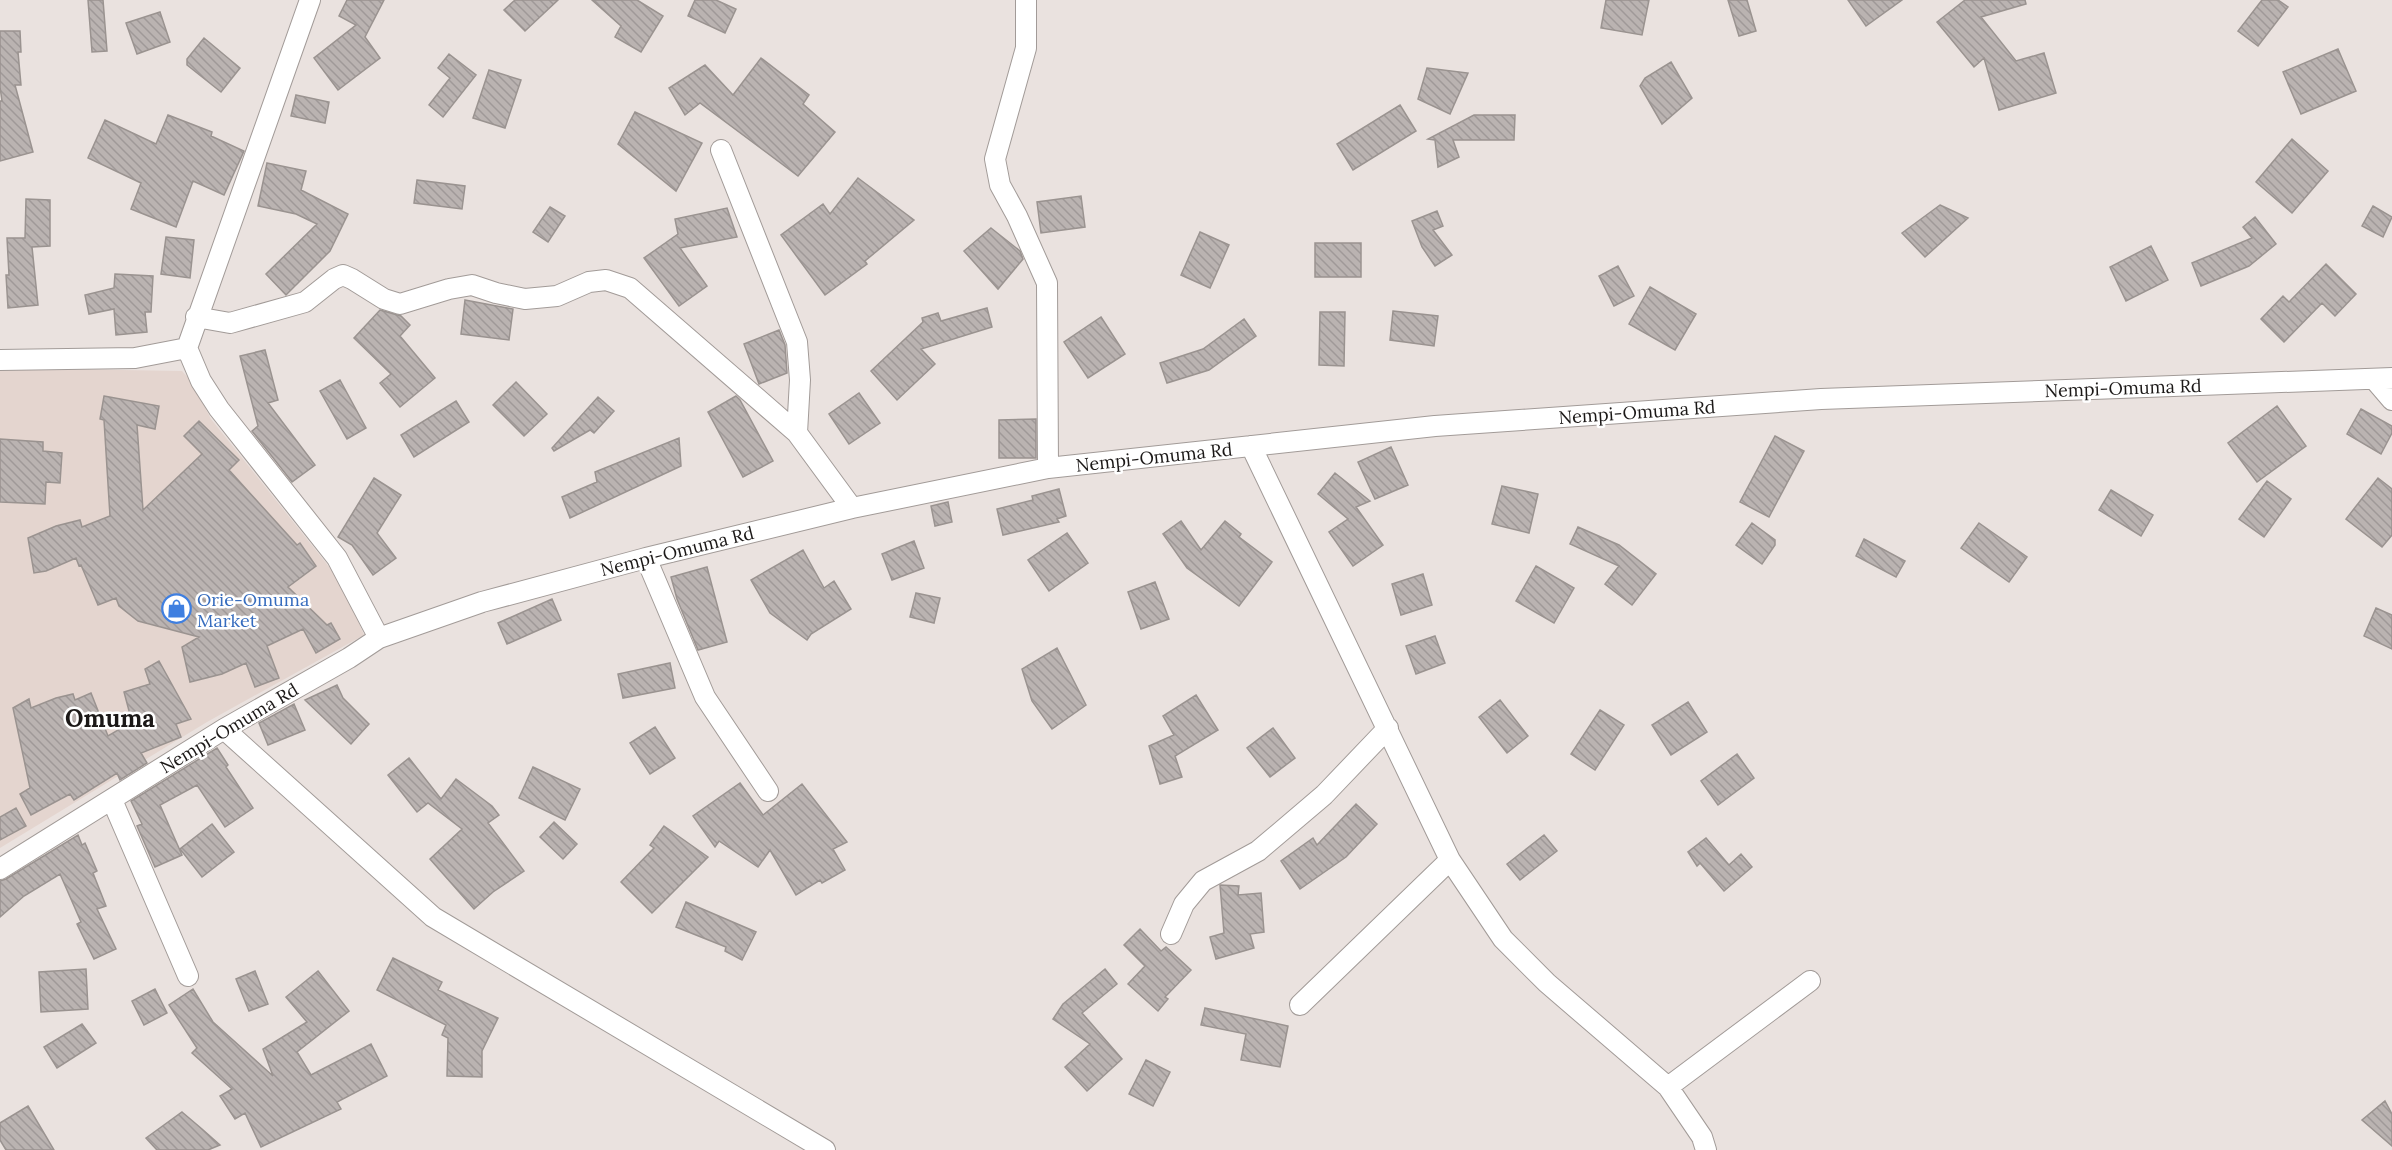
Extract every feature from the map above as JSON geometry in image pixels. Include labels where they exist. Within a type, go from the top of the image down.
[{"type":"street","points":[[309,0],[187,348],[201,381],[219,409],[337,558],[380,638]]},
{"type":"street","points":[[1026,0],[1026,48],[995,159],[1000,185],[1017,216],[1047,283],[1048,468]]},
{"type":"street","points":[[721,150],[797,342],[800,380],[797,433]]},
{"type":"street","points":[[196,317],[230,323],[305,302],[334,279],[343,275],[384,299],[400,304],[449,289],[472,285],[525,299],[557,296],[589,282],[606,280],[630,288],[797,433],[852,508]]},
{"type":"street","points":[[0,360],[135,358],[187,348]]},
{"type":"street","points":[[2383,378],[2392,400]]},
{"type":"street","name":"Nempi-Omuma Rd","points":[[0,870],[224,729],[380,638],[482,602],[646,558],[852,508],[1048,468],[1435,426],[1821,399],[2383,378]]},
{"type":"street","points":[[1251,446],[1450,860],[1503,939],[1547,983],[1668,1087],[1702,1137],[1706,1150]]},
{"type":"street","points":[[646,558],[705,697],[768,791]]},
{"type":"street","points":[[1171,934],[1184,904],[1203,881],[1258,851],[1324,795],[1388,728]]},
{"type":"street","points":[[224,729],[433,917],[825,1150]]},
{"type":"street","points":[[112,800],[188,976]]},
{"type":"street","points":[[1300,1005],[1450,860]]},
{"type":"street","points":[[1668,1087],[1810,981]]},
{"type":"shaded area","name":"Orie-Omuma Market","points":[[0,368],[182,371],[191,381],[211,419],[342,583],[364,635],[207,722],[0,848]]},
{"type":"building","points":[[88,0],[103,0],[107,51],[92,52]]},
{"type":"building","points":[[347,0],[384,0],[365,37],[380,58],[338,90],[314,58],[356,25],[339,16]]},
{"type":"building","points":[[515,0],[558,0],[525,31],[504,10]]},
{"type":"building","points":[[592,0],[637,0],[663,16],[641,52],[615,37],[621,26]]},
{"type":"building","points":[[695,0],[716,0],[736,9],[725,33],[688,16]]},
{"type":"building","points":[[1606,0],[1649,0],[1642,35],[1601,28]]},
{"type":"building","points":[[1728,0],[1747,0],[1756,31],[1739,36]]},
{"type":"building","points":[[1848,0],[1902,0],[1866,26]]},
{"type":"building","points":[[1965,0],[2025,0],[2026,4],[1981,17],[2016,61],[2044,53],[2056,93],[1999,110],[1984,58],[1974,67],[1937,22]]},
{"type":"building","points":[[2262,0],[2278,0],[2288,7],[2258,46],[2238,31]]},
{"type":"building","points":[[160,12],[170,42],[137,54],[126,23]]},
{"type":"building","points":[[0,31],[20,31],[21,52],[18,52],[21,85],[15,85],[33,152],[0,161],[0,101],[2,101]]},
{"type":"building","points":[[204,38],[240,68],[221,92],[187,65],[187,59]]},
{"type":"building","points":[[2338,49],[2356,91],[2301,114],[2283,72]]},
{"type":"building","points":[[449,54],[476,75],[443,117],[429,105],[450,78],[438,68]]},
{"type":"building","points":[[761,58],[809,95],[803,104],[835,132],[798,176],[700,103],[685,115],[669,88],[705,65],[733,95]]},
{"type":"building","points":[[1671,62],[1692,98],[1662,124],[1640,86],[1645,78]]},
{"type":"building","points":[[1427,68],[1468,73],[1450,114],[1418,99]]},
{"type":"building","points":[[489,70],[521,80],[505,128],[473,118]]},
{"type":"building","points":[[296,95],[329,102],[325,123],[291,116]]},
{"type":"building","points":[[1400,105],[1416,131],[1353,170],[1337,144]]},
{"type":"building","points":[[635,112],[702,143],[676,191],[618,144]]},
{"type":"building","points":[[168,115],[212,132],[211,136],[244,151],[224,195],[193,181],[176,227],[131,209],[141,183],[88,158],[105,120],[156,144]]},
{"type":"building","points":[[1474,115],[1515,115],[1514,140],[1453,140],[1459,157],[1438,167],[1435,140],[1428,139]]},
{"type":"building","points":[[2292,139],[2328,171],[2292,213],[2256,182]]},
{"type":"building","points":[[267,163],[306,171],[301,190],[348,214],[330,251],[286,295],[266,274],[317,224],[296,214],[258,206]]},
{"type":"building","points":[[858,178],[914,220],[865,261],[867,264],[825,295],[781,235],[823,204],[830,214]]},
{"type":"building","points":[[417,180],[465,186],[462,209],[414,203]]},
{"type":"building","points":[[1081,196],[1085,227],[1041,233],[1037,202]]},
{"type":"building","points":[[26,199],[50,200],[50,246],[32,247],[38,305],[8,308],[7,238],[25,238]]},
{"type":"building","points":[[1940,205],[1968,218],[1925,257],[1902,233]]},
{"type":"building","points":[[2373,206],[2392,217],[2383,237],[2362,226]]},
{"type":"building","points":[[550,207],[565,216],[548,242],[533,232]]},
{"type":"building","points":[[727,208],[737,237],[680,248],[707,286],[679,306],[644,258],[678,234],[675,219]]},
{"type":"building","points":[[1437,211],[1443,226],[1433,230],[1452,255],[1435,266],[1422,247],[1412,221]]},
{"type":"building","points":[[2255,217],[2276,244],[2249,266],[2201,286],[2192,263],[2252,238],[2243,227]]},
{"type":"building","points":[[991,228],[1020,251],[1023,259],[998,289],[964,251]]},
{"type":"building","points":[[1200,232],[1229,245],[1210,288],[1181,275]]},
{"type":"building","points":[[166,237],[194,240],[190,278],[161,274]]},
{"type":"building","points":[[1315,243],[1361,243],[1361,277],[1315,277]]},
{"type":"building","points":[[2151,246],[2168,280],[2126,301],[2110,267]]},
{"type":"building","points":[[2326,264],[2356,294],[2335,316],[2322,303],[2284,342],[2261,319],[2283,296],[2289,302]]},
{"type":"building","points":[[1618,266],[1634,296],[1614,306],[1599,276]]},
{"type":"building","points":[[115,274],[153,276],[151,312],[145,312],[147,332],[116,335],[114,309],[89,314],[85,295],[114,288]]},
{"type":"building","points":[[1650,287],[1696,314],[1675,350],[1629,324]]},
{"type":"building","points":[[465,300],[513,309],[509,340],[461,334]]},
{"type":"building","points":[[987,308],[992,327],[921,349],[935,364],[897,400],[871,371],[923,322],[922,318],[938,313],[941,321]]},
{"type":"building","points":[[380,310],[401,316],[410,325],[400,336],[435,378],[400,407],[380,383],[391,374],[354,338]]},
{"type":"building","points":[[1393,311],[1438,316],[1434,346],[1390,340]]},
{"type":"building","points":[[1320,312],[1345,312],[1344,366],[1319,365]]},
{"type":"building","points":[[1101,317],[1125,354],[1088,378],[1064,342]]},
{"type":"building","points":[[1244,319],[1256,336],[1209,370],[1167,383],[1160,363],[1203,349]]},
{"type":"building","points":[[779,330],[785,345],[787,373],[759,384],[744,344]]},
{"type":"building","points":[[265,350],[278,400],[268,403],[315,465],[292,482],[252,431],[258,426],[240,356]]},
{"type":"building","points":[[340,380],[366,428],[347,439],[320,391]]},
{"type":"building","points":[[516,382],[547,414],[524,436],[493,405]]},
{"type":"building","points":[[859,393],[880,423],[849,444],[829,414]]},
{"type":"building","points":[[104,396],[159,406],[155,429],[137,425],[143,510],[202,454],[184,436],[199,421],[239,460],[229,470],[297,545],[300,543],[316,566],[288,587],[327,625],[331,623],[340,639],[316,653],[303,629],[267,646],[279,678],[255,687],[246,663],[222,674],[190,682],[182,647],[199,637],[138,621],[119,606],[116,598],[98,605],[76,558],[46,571],[34,573],[28,538],[56,526],[80,520],[82,527],[110,516],[104,420],[100,419]]},
{"type":"building","points":[[736,396],[773,461],[743,477],[708,412]]},
{"type":"building","points":[[598,397],[614,411],[594,433],[590,430],[554,451],[552,448]]},
{"type":"building","points":[[456,401],[469,422],[414,457],[401,435]]},
{"type":"building","points":[[2277,406],[2306,446],[2257,482],[2228,443]]},
{"type":"building","points":[[2361,409],[2392,426],[2392,433],[2381,454],[2347,434]]},
{"type":"building","points":[[1036,419],[1036,458],[999,458],[999,420]]},
{"type":"building","points":[[1775,436],[1804,451],[1769,517],[1740,502]]},
{"type":"building","points":[[679,438],[681,466],[570,518],[562,497],[597,482],[595,472]]},
{"type":"building","points":[[0,439],[43,442],[43,451],[62,453],[60,483],[46,482],[45,504],[0,502]]},
{"type":"building","points":[[1391,447],[1408,485],[1375,499],[1358,462]]},
{"type":"building","points":[[1335,473],[1370,501],[1356,507],[1383,545],[1353,566],[1329,532],[1348,519],[1318,494]]},
{"type":"building","points":[[374,478],[401,495],[377,533],[396,558],[373,575],[352,545],[338,537]]},
{"type":"building","points":[[2378,478],[2392,489],[2392,535],[2382,547],[2346,519]]},
{"type":"building","points":[[2267,481],[2291,499],[2264,537],[2239,519]]},
{"type":"building","points":[[1502,486],[1538,494],[1529,533],[1492,524]]},
{"type":"building","points":[[1059,489],[1066,516],[1057,519],[1059,522],[1003,535],[997,509],[1033,500],[1032,496]]},
{"type":"building","points":[[2111,490],[2153,515],[2141,536],[2099,510]]},
{"type":"building","points":[[948,502],[952,522],[935,526],[931,506]]},
{"type":"building","points":[[1181,521],[1201,550],[1225,521],[1241,534],[1239,537],[1272,562],[1239,606],[1187,568],[1163,534]]},
{"type":"building","points":[[1752,523],[1775,540],[1775,545],[1762,564],[1736,545]]},
{"type":"building","points":[[1979,523],[2027,557],[2009,582],[1961,548]]},
{"type":"building","points":[[1578,527],[1619,545],[1656,574],[1632,605],[1605,584],[1619,566],[1570,544]]},
{"type":"building","points":[[1067,533],[1088,563],[1049,591],[1028,560]]},
{"type":"building","points":[[1864,539],[1905,561],[1896,577],[1856,556]]},
{"type":"building","points":[[914,541],[924,568],[892,580],[882,554]]},
{"type":"building","points":[[803,550],[824,588],[834,581],[851,609],[811,634],[807,640],[770,613],[751,580]]},
{"type":"building","points":[[1536,566],[1574,588],[1554,623],[1516,601]]},
{"type":"building","points":[[707,567],[727,642],[698,650],[677,599],[671,577]]},
{"type":"building","points":[[1423,574],[1432,605],[1401,615],[1392,584]]},
{"type":"building","points":[[1155,582],[1169,619],[1141,629],[1128,592]]},
{"type":"building","points":[[916,593],[940,598],[934,623],[910,617]]},
{"type":"building","points":[[552,599],[561,620],[507,644],[498,623]]},
{"type":"building","points":[[2376,608],[2392,615],[2392,649],[2364,636]]},
{"type":"building","points":[[1435,636],[1445,663],[1416,674],[1406,646]]},
{"type":"building","points":[[1057,648],[1086,705],[1052,729],[1032,701],[1022,669]]},
{"type":"building","points":[[159,661],[191,719],[176,724],[181,737],[141,753],[147,763],[120,780],[117,773],[74,800],[70,794],[31,815],[20,794],[30,788],[13,708],[29,699],[31,708],[56,698],[73,694],[75,700],[91,693],[108,736],[132,722],[124,692],[150,684],[145,669]]},
{"type":"building","points":[[670,663],[675,688],[623,698],[618,674]]},
{"type":"building","points":[[337,685],[343,698],[369,724],[351,744],[305,700]]},
{"type":"building","points":[[1196,695],[1218,730],[1175,756],[1182,777],[1160,784],[1149,746],[1174,735],[1163,716]]},
{"type":"building","points":[[1500,700],[1528,736],[1507,753],[1479,717]]},
{"type":"building","points":[[1688,702],[1707,732],[1671,755],[1652,725]]},
{"type":"building","points":[[294,704],[305,730],[268,745],[259,723]]},
{"type":"building","points":[[1600,710],[1624,725],[1595,770],[1571,754]]},
{"type":"building","points":[[655,727],[675,758],[650,774],[630,743]]},
{"type":"building","points":[[1273,728],[1295,758],[1270,777],[1247,748]]},
{"type":"building","points":[[217,748],[228,765],[226,767],[253,808],[225,827],[197,785],[160,805],[182,855],[155,867],[137,826],[142,824],[131,801]]},
{"type":"building","points":[[1737,754],[1754,778],[1718,805],[1701,781]]},
{"type":"building","points":[[409,758],[441,799],[456,779],[492,806],[499,815],[488,823],[524,871],[493,892],[474,909],[430,859],[462,829],[428,803],[417,812],[388,775]]},
{"type":"building","points":[[533,767],[580,789],[565,820],[519,798]]},
{"type":"building","points":[[740,783],[763,815],[802,784],[847,842],[833,849],[845,870],[822,883],[820,880],[796,895],[770,850],[758,867],[719,841],[715,847],[693,816]]},
{"type":"building","points":[[1356,804],[1377,824],[1346,857],[1300,889],[1281,861],[1313,838],[1317,845]]},
{"type":"building","points":[[16,808],[26,826],[0,840],[0,817]]},
{"type":"building","points":[[554,822],[577,844],[563,859],[540,837]]},
{"type":"building","points":[[212,824],[234,852],[202,877],[180,849]]},
{"type":"building","points":[[664,826],[708,857],[652,913],[621,882],[654,848],[650,845]]},
{"type":"building","points":[[78,835],[82,845],[85,843],[97,871],[93,873],[106,906],[97,909],[116,949],[94,959],[77,924],[81,922],[60,874],[24,896],[0,917],[0,881]]},
{"type":"building","points":[[1544,835],[1557,851],[1520,880],[1507,864]]},
{"type":"building","points":[[1706,838],[1729,865],[1741,854],[1752,867],[1724,891],[1700,863],[1697,866],[1688,852]]},
{"type":"building","points":[[1220,885],[1239,886],[1238,895],[1261,893],[1264,932],[1250,934],[1254,948],[1216,959],[1210,937],[1224,933]]},
{"type":"building","points":[[686,902],[756,932],[742,960],[725,951],[726,947],[676,927]]},
{"type":"building","points":[[1140,929],[1161,951],[1166,947],[1191,970],[1165,997],[1168,999],[1158,1011],[1128,984],[1145,966],[1124,945]]},
{"type":"building","points":[[393,958],[442,982],[438,990],[498,1018],[482,1051],[482,1077],[447,1076],[448,1038],[442,1035],[446,1025],[377,990]]},
{"type":"building","points":[[86,969],[88,1009],[41,1012],[39,972]]},
{"type":"building","points":[[1105,969],[1117,984],[1082,1013],[1122,1059],[1087,1091],[1065,1067],[1090,1044],[1053,1019],[1063,1004]]},
{"type":"building","points":[[255,971],[268,1004],[249,1011],[236,979]]},
{"type":"building","points":[[318,971],[349,1011],[297,1052],[311,1075],[371,1044],[387,1076],[337,1102],[341,1109],[261,1147],[245,1113],[235,1119],[220,1096],[232,1089],[192,1053],[197,1048],[169,1005],[193,989],[213,1022],[273,1076],[263,1049],[307,1022],[286,997]]},
{"type":"building","points":[[155,989],[167,1013],[144,1025],[132,1001]]},
{"type":"building","points":[[1205,1008],[1288,1026],[1280,1067],[1241,1060],[1246,1034],[1201,1025]]},
{"type":"building","points":[[82,1024],[96,1043],[57,1068],[44,1047]]},
{"type":"building","points":[[1146,1060],[1170,1072],[1153,1106],[1129,1094]]},
{"type":"building","points":[[2385,1101],[2392,1114],[2392,1146],[2362,1120]]},
{"type":"building","points":[[28,1106],[54,1150],[6,1150],[0,1140],[0,1123]]},
{"type":"building","points":[[182,1112],[220,1145],[208,1150],[157,1150],[146,1138]]},
{"type":"place","name":"Orie-Omuma Market","points":[[176,609]]},
{"type":"district","name":"Omuma","points":[[110,718]]}]
